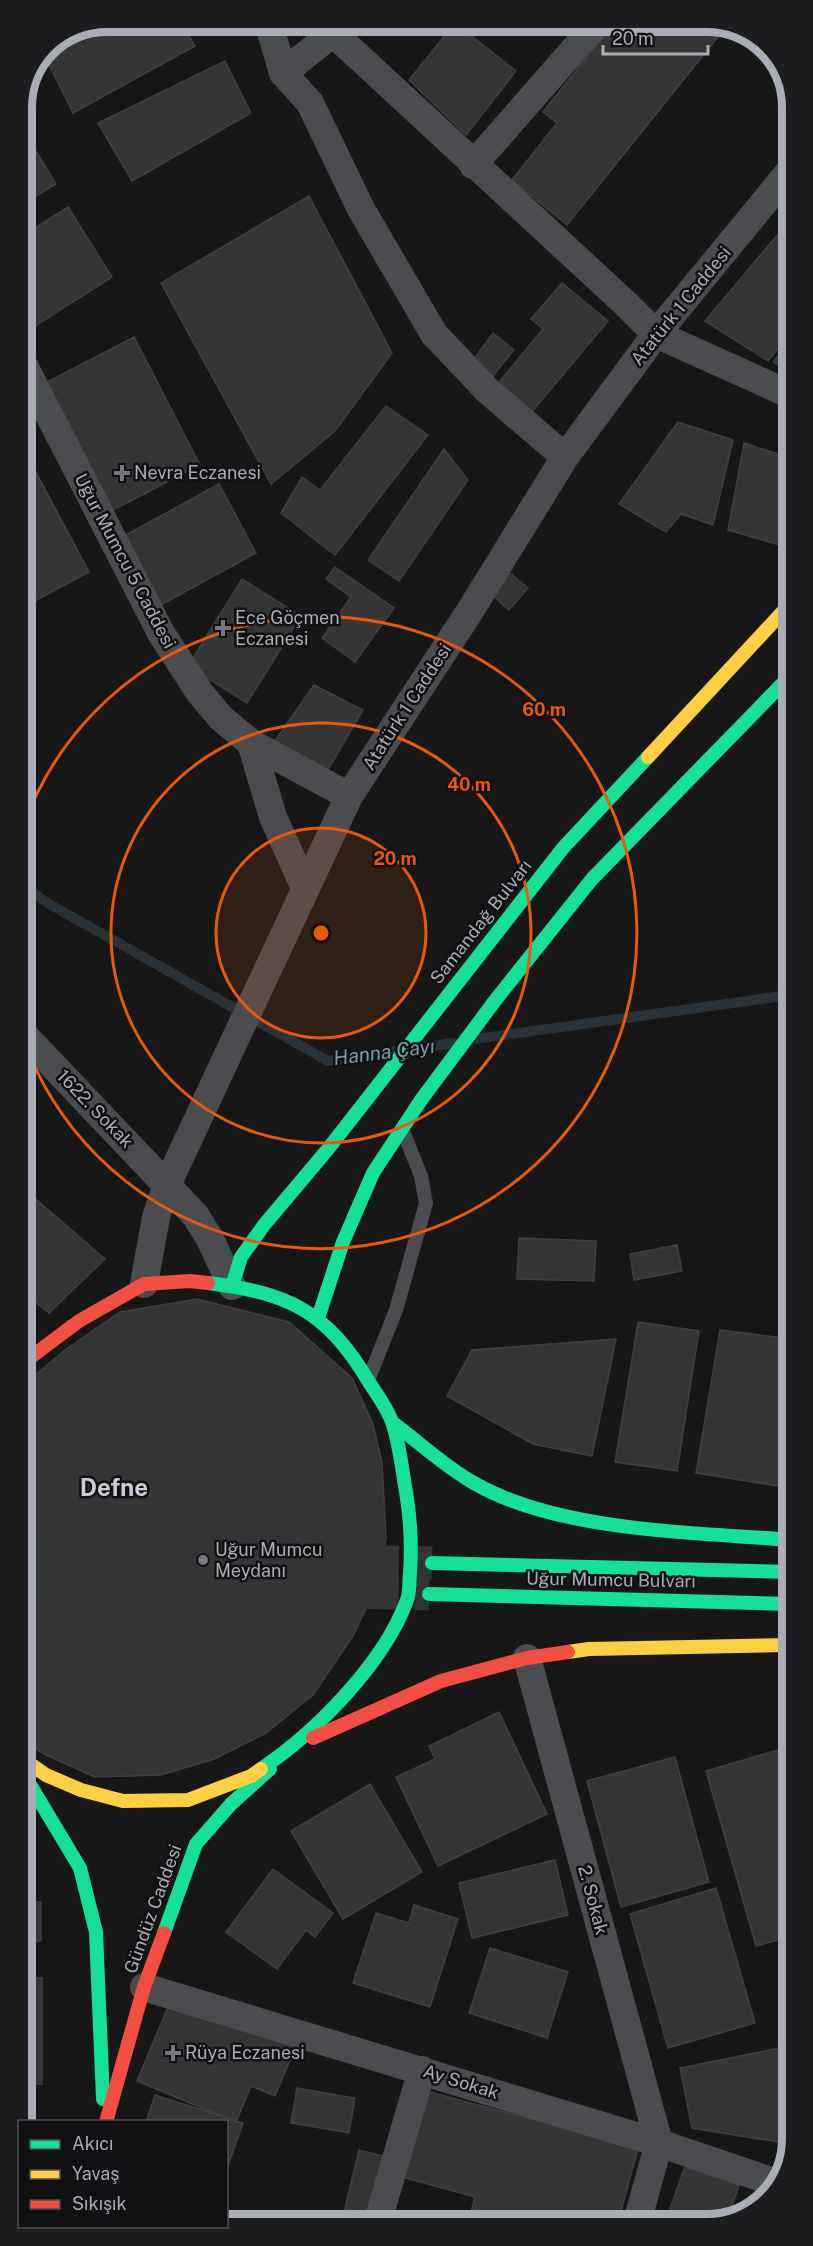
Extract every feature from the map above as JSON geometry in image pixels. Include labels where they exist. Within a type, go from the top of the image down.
[{"type":"main road","name":"Samandağ Bulvarı","points":[[232,1286],[241,1257],[264,1226],[328,1149],[474,959],[563,848],[782,613]]},
{"type":"main road","points":[[318,1318],[343,1242],[374,1173],[402,1129],[497,998],[592,879],[782,684]]},
{"type":"main road","points":[[32,1356],[79,1321],[144,1284],[190,1281],[232,1286],[289,1301],[318,1318],[341,1341],[368,1380],[393,1422],[414,1530],[408,1598],[389,1636],[350,1690],[295,1746]]},
{"type":"main road","points":[[393,1422],[474,1483],[530,1506],[616,1526],[782,1539]]},
{"type":"main road","name":"Uğur Mumcu Bulvarı","points":[[432,1563],[782,1572]]},
{"type":"main road","name":"Uğur Mumcu Bulvarı","points":[[429,1594],[782,1604]]},
{"type":"main road","points":[[32,1766],[46,1775],[81,1790],[123,1801],[188,1800],[251,1776],[295,1746],[441,1681],[527,1658],[589,1648],[782,1645]]},
{"type":"main road","name":"Gündüz Caddesi","points":[[105,2120],[144,1987],[196,1844],[231,1804],[295,1746]]},
{"type":"main road","name":"Gündüz Caddesi","points":[[32,1788],[80,1868],[96,1932],[105,2120]]},
{"type":"street","points":[[271,32],[283,73],[310,103],[362,209],[434,334],[488,390],[565,457]]},
{"type":"street","points":[[283,73],[333,32]]},
{"type":"street","points":[[344,32],[473,165],[656,334],[782,390]]},
{"type":"street","points":[[473,165],[589,32]]},
{"type":"street","name":"Atatürk 1 Caddesi","points":[[144,1284],[156,1217],[166,1185],[349,796],[468,614],[565,457],[656,334],[782,181]]},
{"type":"street","name":"Uğur Mumcu 5 Caddesi","points":[[32,381],[161,633],[207,701],[221,718],[251,744],[349,796]]},
{"type":"street","points":[[251,744],[273,817],[305,888]]},
{"type":"street","name":"1622. Sokak","points":[[32,1044],[166,1185]]},
{"type":"street","points":[[166,1185],[195,1215],[210,1239],[232,1286]]},
{"type":"street","name":"2. Sokak","points":[[527,1658],[659,2143]]},
{"type":"street","name":"Ay Sokak","points":[[144,1987],[422,2070],[770,2180]]},
{"type":"street","points":[[380,2214],[422,2070]]},
{"type":"street","points":[[639,2214],[659,2143]]},
{"type":"lane","points":[[368,1380],[396,1310],[426,1203],[421,1176],[402,1129]]},
{"type":"building","points":[[187,32],[195,46],[73,113],[47,61],[57,50],[82,35],[92,33]]},
{"type":"building","points":[[448,32],[466,32],[516,71],[466,135],[409,80]]},
{"type":"building","points":[[607,32],[721,33],[567,225],[512,180],[557,123],[543,112]]},
{"type":"building","points":[[225,61],[251,113],[132,181],[98,123]]},
{"type":"building","points":[[32,145],[56,184],[32,198]]},
{"type":"building","points":[[309,196],[392,353],[335,431],[271,484],[161,283]]},
{"type":"building","points":[[68,207],[112,277],[32,328],[32,230]]},
{"type":"building","points":[[782,229],[782,344],[768,361],[705,321]]},
{"type":"building","points":[[562,283],[608,321],[530,414],[496,386],[543,329],[531,319]]},
{"type":"building","points":[[493,333],[514,350],[493,376],[473,360]]},
{"type":"building","points":[[134,337],[200,465],[113,510],[47,382]]},
{"type":"building","points":[[782,351],[782,367],[773,362]]},
{"type":"building","points":[[386,406],[428,435],[335,555],[281,513],[302,477],[320,490]]},
{"type":"building","points":[[678,422],[733,440],[713,525],[681,514],[666,532],[619,504]]},
{"type":"building","points":[[744,443],[782,455],[782,546],[728,530]]},
{"type":"building","points":[[444,449],[468,480],[399,581],[368,560]]},
{"type":"building","points":[[32,465],[89,572],[32,603]]},
{"type":"building","points":[[32,466],[89,572],[32,603]]},
{"type":"building","points":[[219,484],[256,553],[161,605],[124,536]]},
{"type":"building","points":[[335,567],[394,608],[355,662],[322,638],[351,597],[326,579]]},
{"type":"building","points":[[510,573],[528,588],[509,610],[491,594]]},
{"type":"building","points":[[242,579],[301,616],[247,703],[188,666]]},
{"type":"building","points":[[314,685],[363,710],[326,773],[272,745]]},
{"type":"building","points":[[32,1196],[105,1259],[49,1313],[32,1299]]},
{"type":"building","points":[[519,1238],[596,1241],[594,1281],[517,1279]]},
{"type":"building","points":[[677,1245],[682,1271],[634,1280],[630,1254]]},
{"type":"building","name":"Uğur Mumcu Meydanı","points":[[197,1299],[289,1322],[352,1378],[373,1424],[382,1462],[386,1538],[378,1583],[353,1636],[313,1695],[266,1733],[214,1759],[161,1775],[95,1777],[32,1746],[32,1378],[65,1350],[120,1312]]},
{"type":"building","points":[[638,1322],[699,1331],[677,1471],[615,1462]]},
{"type":"building","points":[[720,1330],[782,1338],[782,1487],[696,1473]]},
{"type":"building","points":[[616,1339],[592,1456],[533,1444],[447,1396],[472,1350]]},
{"type":"building","points":[[499,1712],[547,1814],[438,1866],[396,1777],[435,1759],[429,1746]]},
{"type":"building","points":[[782,1749],[782,1939],[756,1946],[706,1771]]},
{"type":"building","points":[[675,1757],[709,1882],[621,1907],[587,1781]]},
{"type":"building","points":[[370,1784],[422,1872],[343,1919],[291,1831]]},
{"type":"building","points":[[555,1860],[568,1915],[472,1938],[459,1883]]},
{"type":"building","points":[[273,1869],[333,1913],[315,1937],[306,1930],[277,1969],[226,1932]]},
{"type":"building","points":[[716,1888],[755,2023],[668,2048],[630,1914]]},
{"type":"building","points":[[32,1902],[41,1902],[41,1941],[32,1941]]},
{"type":"building","points":[[414,1905],[458,1919],[430,2007],[353,1983],[376,1913],[409,1923]]},
{"type":"building","points":[[490,1948],[568,1972],[547,2038],[469,2013]]},
{"type":"building","points":[[32,1978],[42,1978],[42,2084],[32,2084]]},
{"type":"building","points":[[173,1995],[301,2034],[275,2096],[251,2086],[236,2122],[137,2081]]},
{"type":"building","points":[[782,2048],[782,2143],[692,2128],[680,2068]]},
{"type":"building","points":[[297,2088],[355,2098],[349,2133],[291,2123]]},
{"type":"building","points":[[426,2091],[638,2148],[620,2214],[470,2214],[475,2197],[402,2177]]},
{"type":"building","points":[[155,2095],[243,2123],[228,2165],[228,2120],[147,2120]]},
{"type":"building","points":[[359,2150],[391,2158],[377,2214],[343,2214]]},
{"type":"building","points":[[685,2167],[739,2185],[731,2210],[716,2214],[668,2214]]},
{"type":"waterway","name":"Hanna Çayı","points":[[32,891],[44,901],[328,1061],[395,1051]]},
{"type":"waterway","name":"Hanna Çayı","points":[[476,1039],[782,996]]},
{"type":"waterway","name":"Hanna Çayı","points":[[416,1048],[454,1043]]},
{"type":"tunnel","points":[[32,1553],[432,1563]]},
{"type":"tunnel","points":[[32,1585],[429,1594]]},
{"type":"traffic: fast","points":[[318,1318],[343,1242],[373,1173],[421,1100],[497,998],[592,879],[782,684]]},
{"type":"traffic: fast","points":[[232,1286],[241,1257],[264,1225],[328,1149],[563,848],[648,757]]},
{"type":"traffic: fast","points":[[208,1283],[236,1287],[283,1300],[302,1309],[337,1338],[353,1357],[391,1419],[399,1450],[409,1513],[411,1542],[409,1590],[396,1624],[382,1648],[346,1694],[304,1736],[261,1769]]},
{"type":"traffic: fast","points":[[393,1423],[463,1477],[508,1499],[546,1511],[628,1527],[782,1539]]},
{"type":"traffic: fast","points":[[432,1563],[782,1572]]},
{"type":"traffic: fast","points":[[429,1594],[782,1604]]},
{"type":"traffic: fast","points":[[164,1933],[196,1844],[231,1804],[270,1769]]},
{"type":"traffic: fast","points":[[32,1788],[80,1868],[96,1932],[103,2099]]},
{"type":"traffic: slow","points":[[648,757],[782,613]]},
{"type":"traffic: slow","points":[[568,1652],[589,1649],[782,1645]]},
{"type":"traffic: slow","points":[[32,1765],[46,1775],[81,1790],[123,1801],[188,1800],[251,1776],[261,1769]]},
{"type":"traffic: jam","points":[[32,1356],[79,1321],[144,1284],[190,1281],[208,1283]]},
{"type":"traffic: jam","points":[[313,1738],[441,1681],[527,1658],[568,1652]]},
{"type":"traffic: jam","points":[[107,2120],[144,1987],[164,1933]]},
{"type":"place","name":"Nevra Eczanesi","points":[[122,473]]},
{"type":"place","name":"Ece Göçmen Eczanesi","points":[[223,628]]},
{"type":"place","name":"Uğur Mumcu Meydanı","points":[[203,1560]]},
{"type":"place","name":"Rüya Eczanesi","points":[[173,2053]]},
{"type":"district","name":"Defne","points":[[114,1488]]}]
